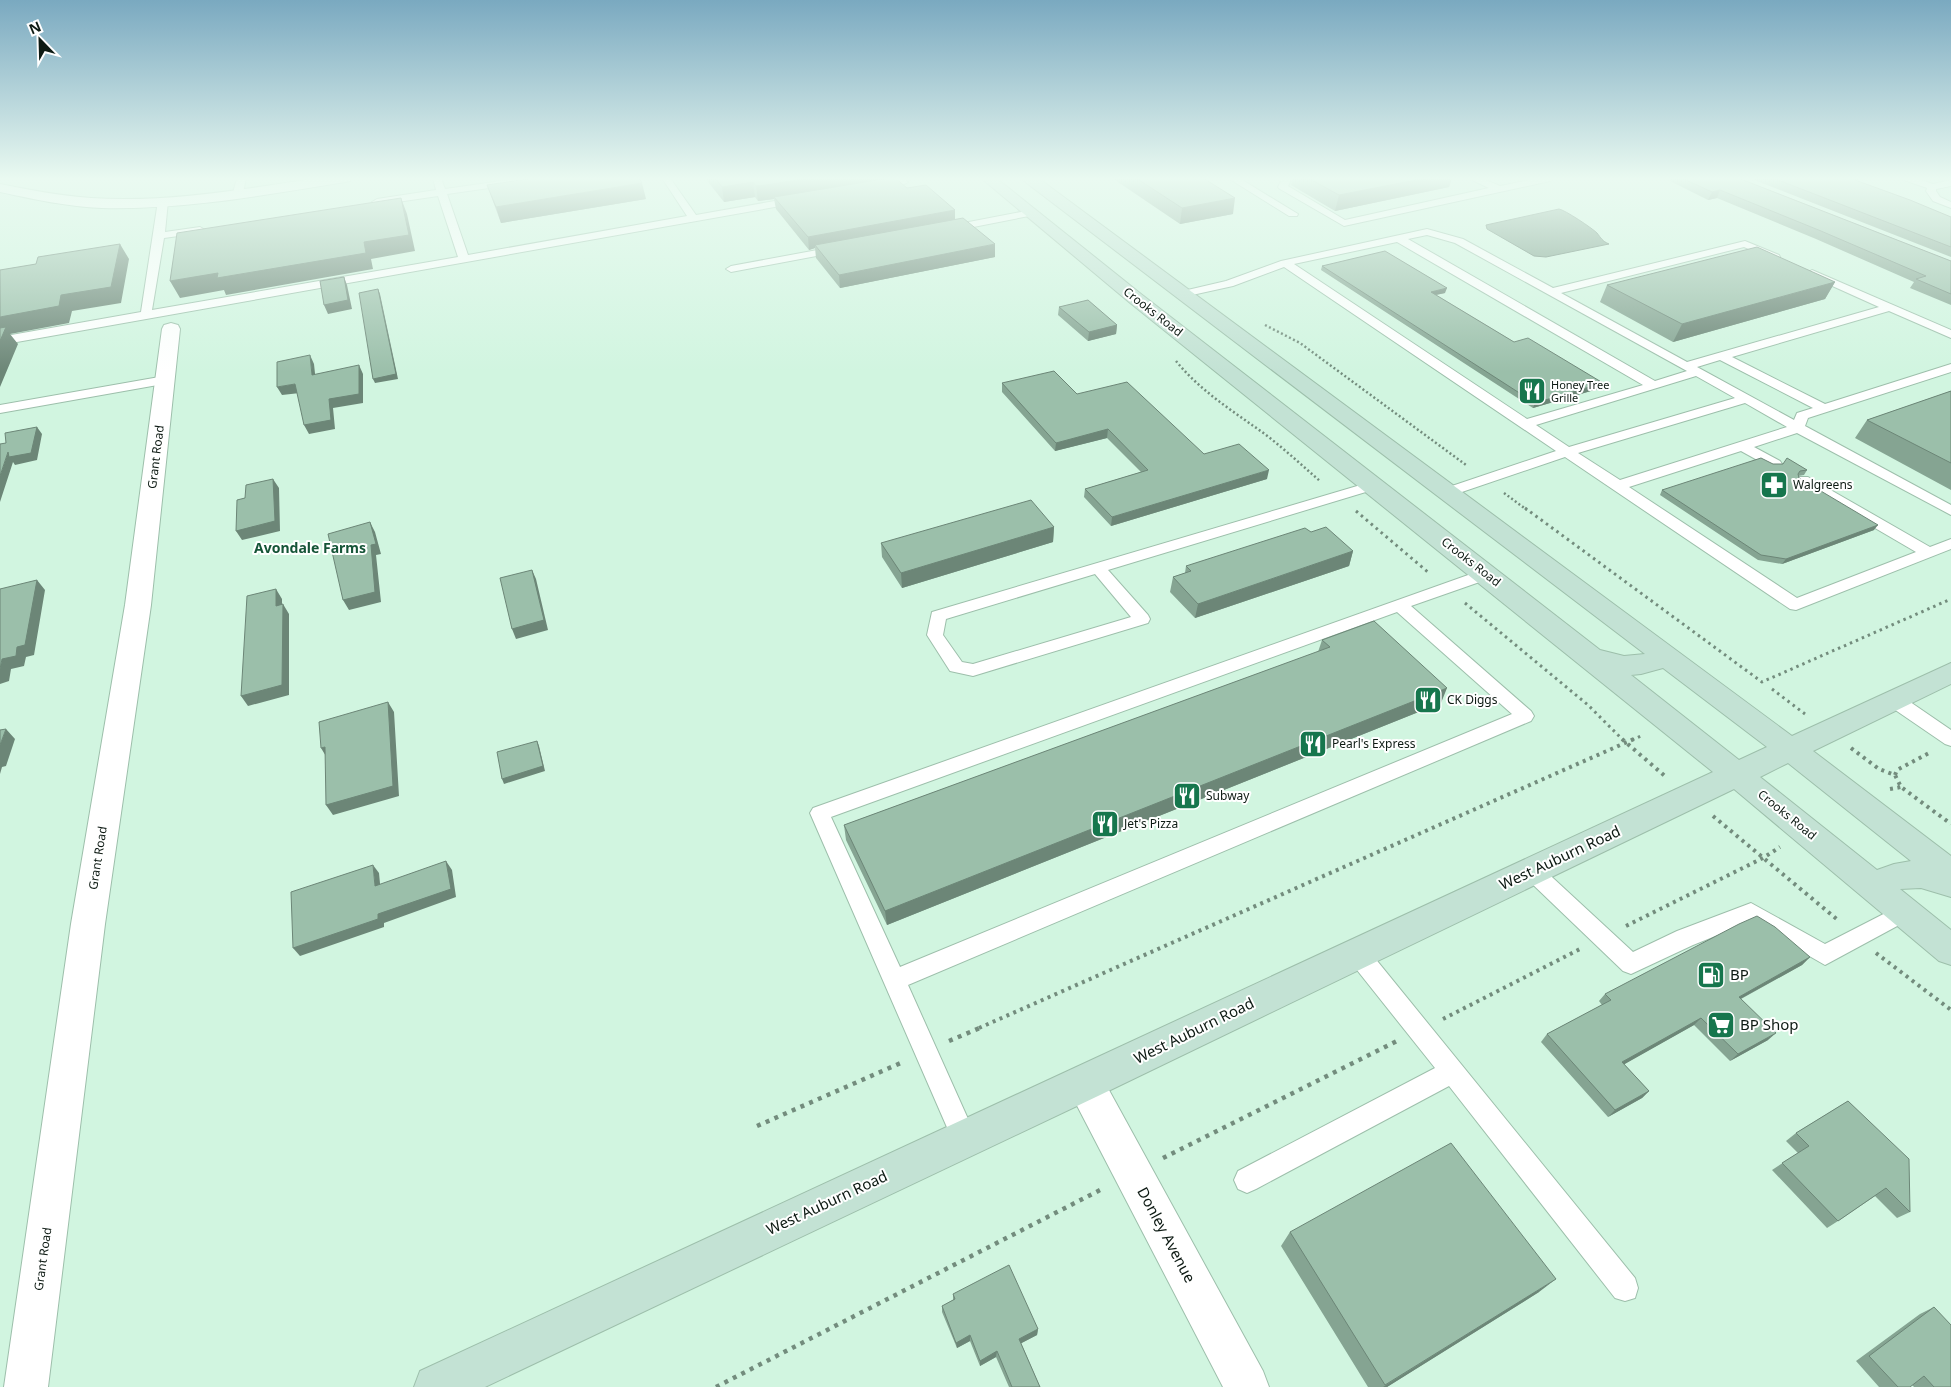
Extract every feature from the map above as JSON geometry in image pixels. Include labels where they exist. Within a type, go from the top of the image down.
[{"type":"main road","name":"Crooks Road","points":[[1069,243],[1737,774],[1951,950]]},
{"type":"main road","points":[[1115,243],[1792,750],[1951,874]]},
{"type":"main road","points":[[1236,377],[1244,372],[1268,371],[1302,383]]},
{"type":"main road","points":[[1591,657],[1617,666],[1636,667],[1656,662],[1666,655]]},
{"type":"main road","name":"West Auburn Road","points":[[436,1387],[1533,872],[1737,774],[1792,750],[1951,673]]},
{"type":"main road","points":[[1874,887],[1887,878],[1901,874],[1919,874],[1951,883]]},
{"type":"street","name":"Grant Road","points":[[26,1387],[88,924],[138,605],[165,380],[158,322]]},
{"type":"street","name":"Donley Avenue","points":[[1085,1083],[1247,1387]]},
{"type":"lane","points":[[158,322],[159,243]]},
{"type":"lane","points":[[458,243],[464,260]]},
{"type":"lane","points":[[0,341],[158,322],[558,243]]},
{"type":"lane","points":[[1184,294],[1229,284],[1285,263],[1377,243]]},
{"type":"lane","points":[[1406,243],[1654,386]]},
{"type":"lane","points":[[1464,243],[1746,400],[1951,511]]},
{"type":"lane","points":[[1551,292],[1745,244],[1951,334]]},
{"type":"lane","points":[[731,269],[854,246]]},
{"type":"lane","points":[[1285,263],[1796,604],[1951,544]]},
{"type":"lane","points":[[1525,424],[1654,386],[1722,356],[1890,307]]},
{"type":"lane","points":[[1722,356],[1824,409]]},
{"type":"lane","points":[[1798,428],[1802,416],[1951,368]]},
{"type":"lane","points":[[0,409],[165,380]]},
{"type":"lane","points":[[1448,492],[1567,452],[1746,400]]},
{"type":"lane","points":[[1617,486],[1798,428]]},
{"type":"lane","points":[[1743,446],[1775,464]]},
{"type":"lane","points":[[1803,480],[1929,553]]},
{"type":"lane","points":[[1098,568],[1142,618],[973,670],[956,667],[935,635],[938,616],[1374,485]]},
{"type":"lane","points":[[965,1139],[820,813],[1485,574]]},
{"type":"lane","points":[[894,980],[1525,716],[1398,605]]},
{"type":"lane","points":[[1894,700],[1951,740]]},
{"type":"lane","points":[[1533,872],[1631,964],[1685,938],[1752,912],[1825,955],[1905,912]]},
{"type":"lane","points":[[1357,953],[1625,1288]]},
{"type":"lane","points":[[1247,1180],[1452,1072]]},
{"type":"path","points":[[1264,325],[1300,343],[1762,682],[1951,599]]},
{"type":"path","points":[[1172,357],[1184,371],[1230,411],[1253,425],[1588,705],[1626,742],[1648,760]]},
{"type":"path","points":[[757,1126],[1641,736]]},
{"type":"path","points":[[1894,775],[1897,770],[1936,750]]},
{"type":"path","points":[[1879,769],[1894,775],[1901,787],[1951,824]]},
{"type":"path","points":[[1890,789],[1901,787]]},
{"type":"path","points":[[1745,842],[1892,967],[1951,1010]]},
{"type":"path","points":[[1763,858],[1773,851]]},
{"type":"path","points":[[1171,1154],[1396,1042]]},
{"type":"path","points":[[716,1387],[1087,1197]]},
{"type":"shaded area","points":[[1511,243],[1609,244],[1546,257],[1534,256]]},
{"type":"building","points":[[176,243],[364,243],[366,253],[217,278],[218,273],[170,281]]},
{"type":"building","points":[[827,243],[995,244],[839,275],[815,245]]},
{"type":"building","points":[[1848,243],[1904,243],[1951,261],[1951,294],[1916,279],[1926,276]]},
{"type":"building","points":[[1940,243],[1951,243],[1951,247]]},
{"type":"building","points":[[120,244],[111,287],[61,295],[59,306],[0,317],[0,270],[36,264],[38,257]]},
{"type":"building","points":[[1757,247],[1835,282],[1682,324],[1607,285]]},
{"type":"building","points":[[1385,251],[1447,288],[1431,292],[1514,342],[1528,338],[1603,383],[1535,403],[1322,266]]},
{"type":"building","points":[[344,277],[348,300],[324,305],[320,281]]},
{"type":"building","points":[[378,289],[396,374],[373,379],[359,293]]},
{"type":"building","points":[[1088,300],[1117,325],[1089,332],[1059,307]]},
{"type":"building","points":[[6,327],[0,341],[0,328]]},
{"type":"building","points":[[310,355],[312,375],[359,365],[359,394],[329,399],[331,420],[304,425],[295,384],[277,387],[277,362]]},
{"type":"building","points":[[1054,371],[1077,394],[1127,382],[1204,454],[1239,444],[1269,470],[1112,517],[1085,489],[1148,470],[1108,429],[1056,443],[1002,383]]},
{"type":"building","points":[[1951,391],[1951,463],[1867,420]]},
{"type":"building","points":[[37,427],[31,453],[9,457],[8,452],[0,476],[0,444],[6,443],[5,433]]},
{"type":"building","name":"Walgreens","points":[[1761,458],[1773,464],[1783,464],[1787,458],[1807,470],[1800,471],[1798,474],[1799,478],[1878,525],[1786,559],[1761,555],[1662,490]]},
{"type":"building","points":[[273,479],[275,521],[236,531],[237,500],[245,498],[246,485]]},
{"type":"building","points":[[1031,500],[1054,527],[901,573],[881,543]]},
{"type":"building","points":[[370,522],[376,544],[371,545],[375,592],[343,600],[328,534]]},
{"type":"building","points":[[1326,527],[1353,551],[1198,604],[1173,577],[1191,571],[1186,566],[1305,528],[1311,532]]},
{"type":"building","points":[[532,570],[544,620],[512,629],[500,578]]},
{"type":"building","points":[[37,580],[25,645],[17,647],[16,656],[2,659],[0,669],[0,589]]},
{"type":"building","points":[[276,589],[276,606],[283,604],[282,685],[241,696],[247,596]]},
{"type":"building","points":[[1374,621],[1447,688],[885,911],[844,825],[1330,647],[1322,640]]},
{"type":"building","points":[[388,702],[393,786],[326,805],[325,747],[321,748],[319,722]]},
{"type":"building","points":[[6,729],[0,745],[0,730]]},
{"type":"building","points":[[537,741],[543,766],[502,779],[497,752]]},
{"type":"building","points":[[446,861],[451,889],[378,914],[378,919],[293,948],[291,892],[373,865],[375,886]]},
{"type":"building","points":[[1757,916],[1775,927],[1810,957],[1739,997],[1776,1033],[1738,1054],[1701,1018],[1622,1062],[1649,1091],[1615,1110],[1547,1034],[1611,1000],[1605,994]]},
{"type":"building","points":[[1848,1101],[1909,1159],[1910,1212],[1886,1188],[1838,1221],[1782,1163],[1809,1146],[1796,1133]]},
{"type":"building","points":[[1451,1143],[1556,1279],[1385,1385],[1290,1232]]},
{"type":"building","points":[[1009,1265],[1038,1329],[1019,1339],[1040,1387],[1012,1387],[997,1351],[980,1361],[970,1335],[956,1343],[942,1306],[955,1299],[953,1294]]},
{"type":"building","points":[[1934,1307],[1951,1325],[1951,1387],[1934,1387],[1924,1376],[1910,1387],[1898,1387],[1869,1356]]},
{"type":"place","name":"Honey Tree Grille","points":[[1532,391]]},
{"type":"place","name":"Walgreens","points":[[1774,485]]},
{"type":"place","name":"CK Diggs","points":[[1428,700]]},
{"type":"place","name":"Pearl's Express","points":[[1313,744]]},
{"type":"place","name":"Subway","points":[[1187,796]]},
{"type":"place","name":"Jet's Pizza","points":[[1105,824]]},
{"type":"place","name":"BP","points":[[1711,975]]},
{"type":"place","name":"BP Shop","points":[[1721,1025]]},
{"type":"district","name":"Avondale Farms","points":[[310,548]]}]
